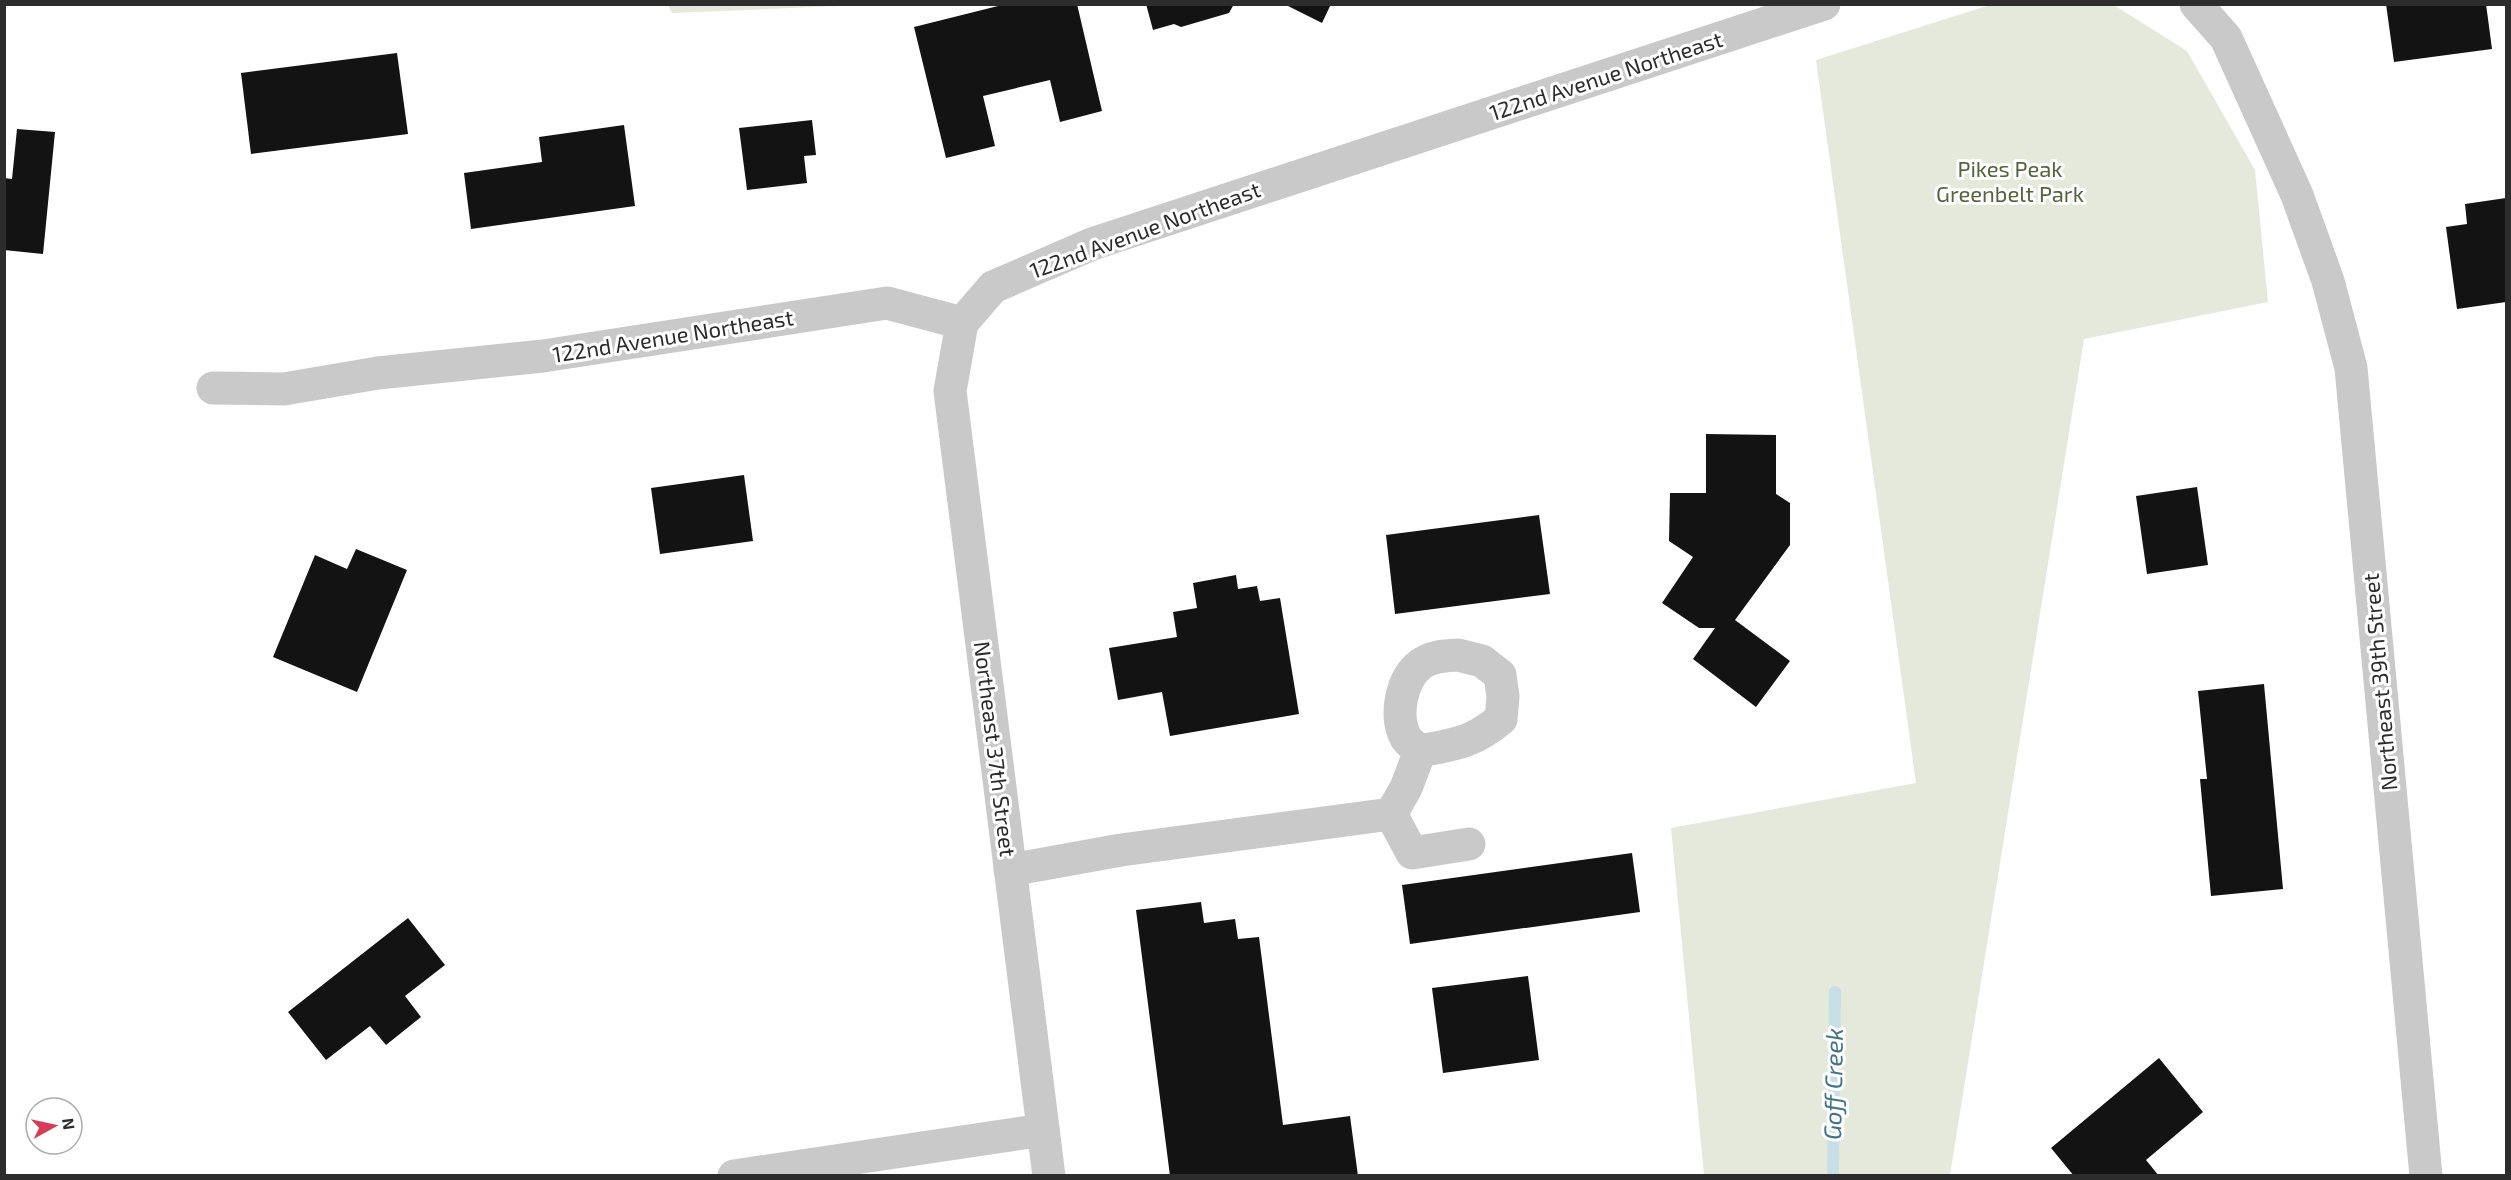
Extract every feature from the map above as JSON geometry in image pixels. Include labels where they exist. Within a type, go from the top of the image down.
[{"type":"street","name":"122nd Avenue Northeast","points":[[213,388],[284,389],[378,373],[543,357],[887,303],[962,322],[993,287],[1092,244],[1824,4]]},
{"type":"street","name":"Northeast 39th Street","points":[[2196,4],[2226,38],[2297,195],[2328,280],[2351,368],[2426,1176]]},
{"type":"street","name":"Northeast 37th Street","points":[[962,322],[950,391],[1049,1176]]},
{"type":"street","points":[[1391,814],[1406,788],[1420,751]]},
{"type":"street","points":[[1010,870],[1121,850],[1391,814]]},
{"type":"street","points":[[1391,814],[1412,853],[1469,844]]},
{"type":"street","points":[[734,1176],[1043,1130]]},
{"type":"green space","name":"Pikes Peak Greenbelt Park","points":[[1993,4],[2114,5],[2187,51],[2255,170],[2268,302],[2084,339],[1950,1175],[1704,1175],[1671,828],[1916,783],[1816,60]]},
{"type":"green space","points":[[668,5],[863,5],[672,13]]},
{"type":"building","points":[[1006,4],[1077,4],[1102,111],[1060,122],[1050,80],[983,96],[995,146],[946,158],[914,27]]},
{"type":"building","points":[[1146,4],[1234,4],[1229,13],[1181,27],[1174,24],[1153,30]]},
{"type":"building","points":[[1284,4],[1331,4],[1322,23]]},
{"type":"building","points":[[2386,4],[2486,4],[2492,49],[2394,62]]},
{"type":"building","points":[[397,53],[408,134],[251,154],[241,73]]},
{"type":"building","points":[[812,120],[816,155],[804,156],[807,183],[747,190],[739,128]]},
{"type":"building","points":[[624,125],[635,206],[471,229],[464,173],[542,162],[539,137]]},
{"type":"building","points":[[17,129],[55,132],[43,254],[4,250],[4,178],[12,179]]},
{"type":"building","points":[[2506,198],[2506,302],[2457,309],[2446,227],[2467,224],[2465,204]]},
{"type":"building","points":[[1706,434],[1776,435],[1776,494],[1790,503],[1790,545],[1735,620],[1790,661],[1756,707],[1693,659],[1715,628],[1699,628],[1662,603],[1693,557],[1669,541],[1670,493],[1706,493]]},
{"type":"building","points":[[744,475],[753,541],[660,554],[651,488]]},
{"type":"building","points":[[2197,487],[2208,565],[2147,574],[2136,496]]},
{"type":"building","points":[[1539,515],[1550,594],[1395,614],[1386,535]]},
{"type":"building","points":[[356,549],[407,570],[357,692],[273,657],[315,555],[347,569]]},
{"type":"building","points":[[1236,575],[1238,589],[1257,586],[1260,601],[1280,598],[1299,714],[1170,736],[1162,692],[1118,700],[1109,648],[1177,637],[1173,612],[1197,608],[1193,583]]},
{"type":"building","points":[[2264,684],[2283,889],[2211,896],[2200,779],[2207,779],[2198,691]]},
{"type":"building","points":[[1632,853],[1640,912],[1410,944],[1402,885]]},
{"type":"building","points":[[1201,902],[1204,923],[1235,919],[1238,939],[1259,937],[1283,1125],[1350,1116],[1358,1176],[1170,1176],[1136,910]]},
{"type":"building","points":[[408,918],[445,965],[405,996],[421,1017],[386,1045],[370,1026],[326,1060],[288,1012]]},
{"type":"building","points":[[1528,976],[1539,1060],[1443,1073],[1432,988]]},
{"type":"building","points":[[2159,1058],[2203,1112],[2146,1160],[2159,1176],[2074,1176],[2051,1148]]},
{"type":"waterway","name":"Goff Creek","points":[[1833,1176],[1835,992]]}]
